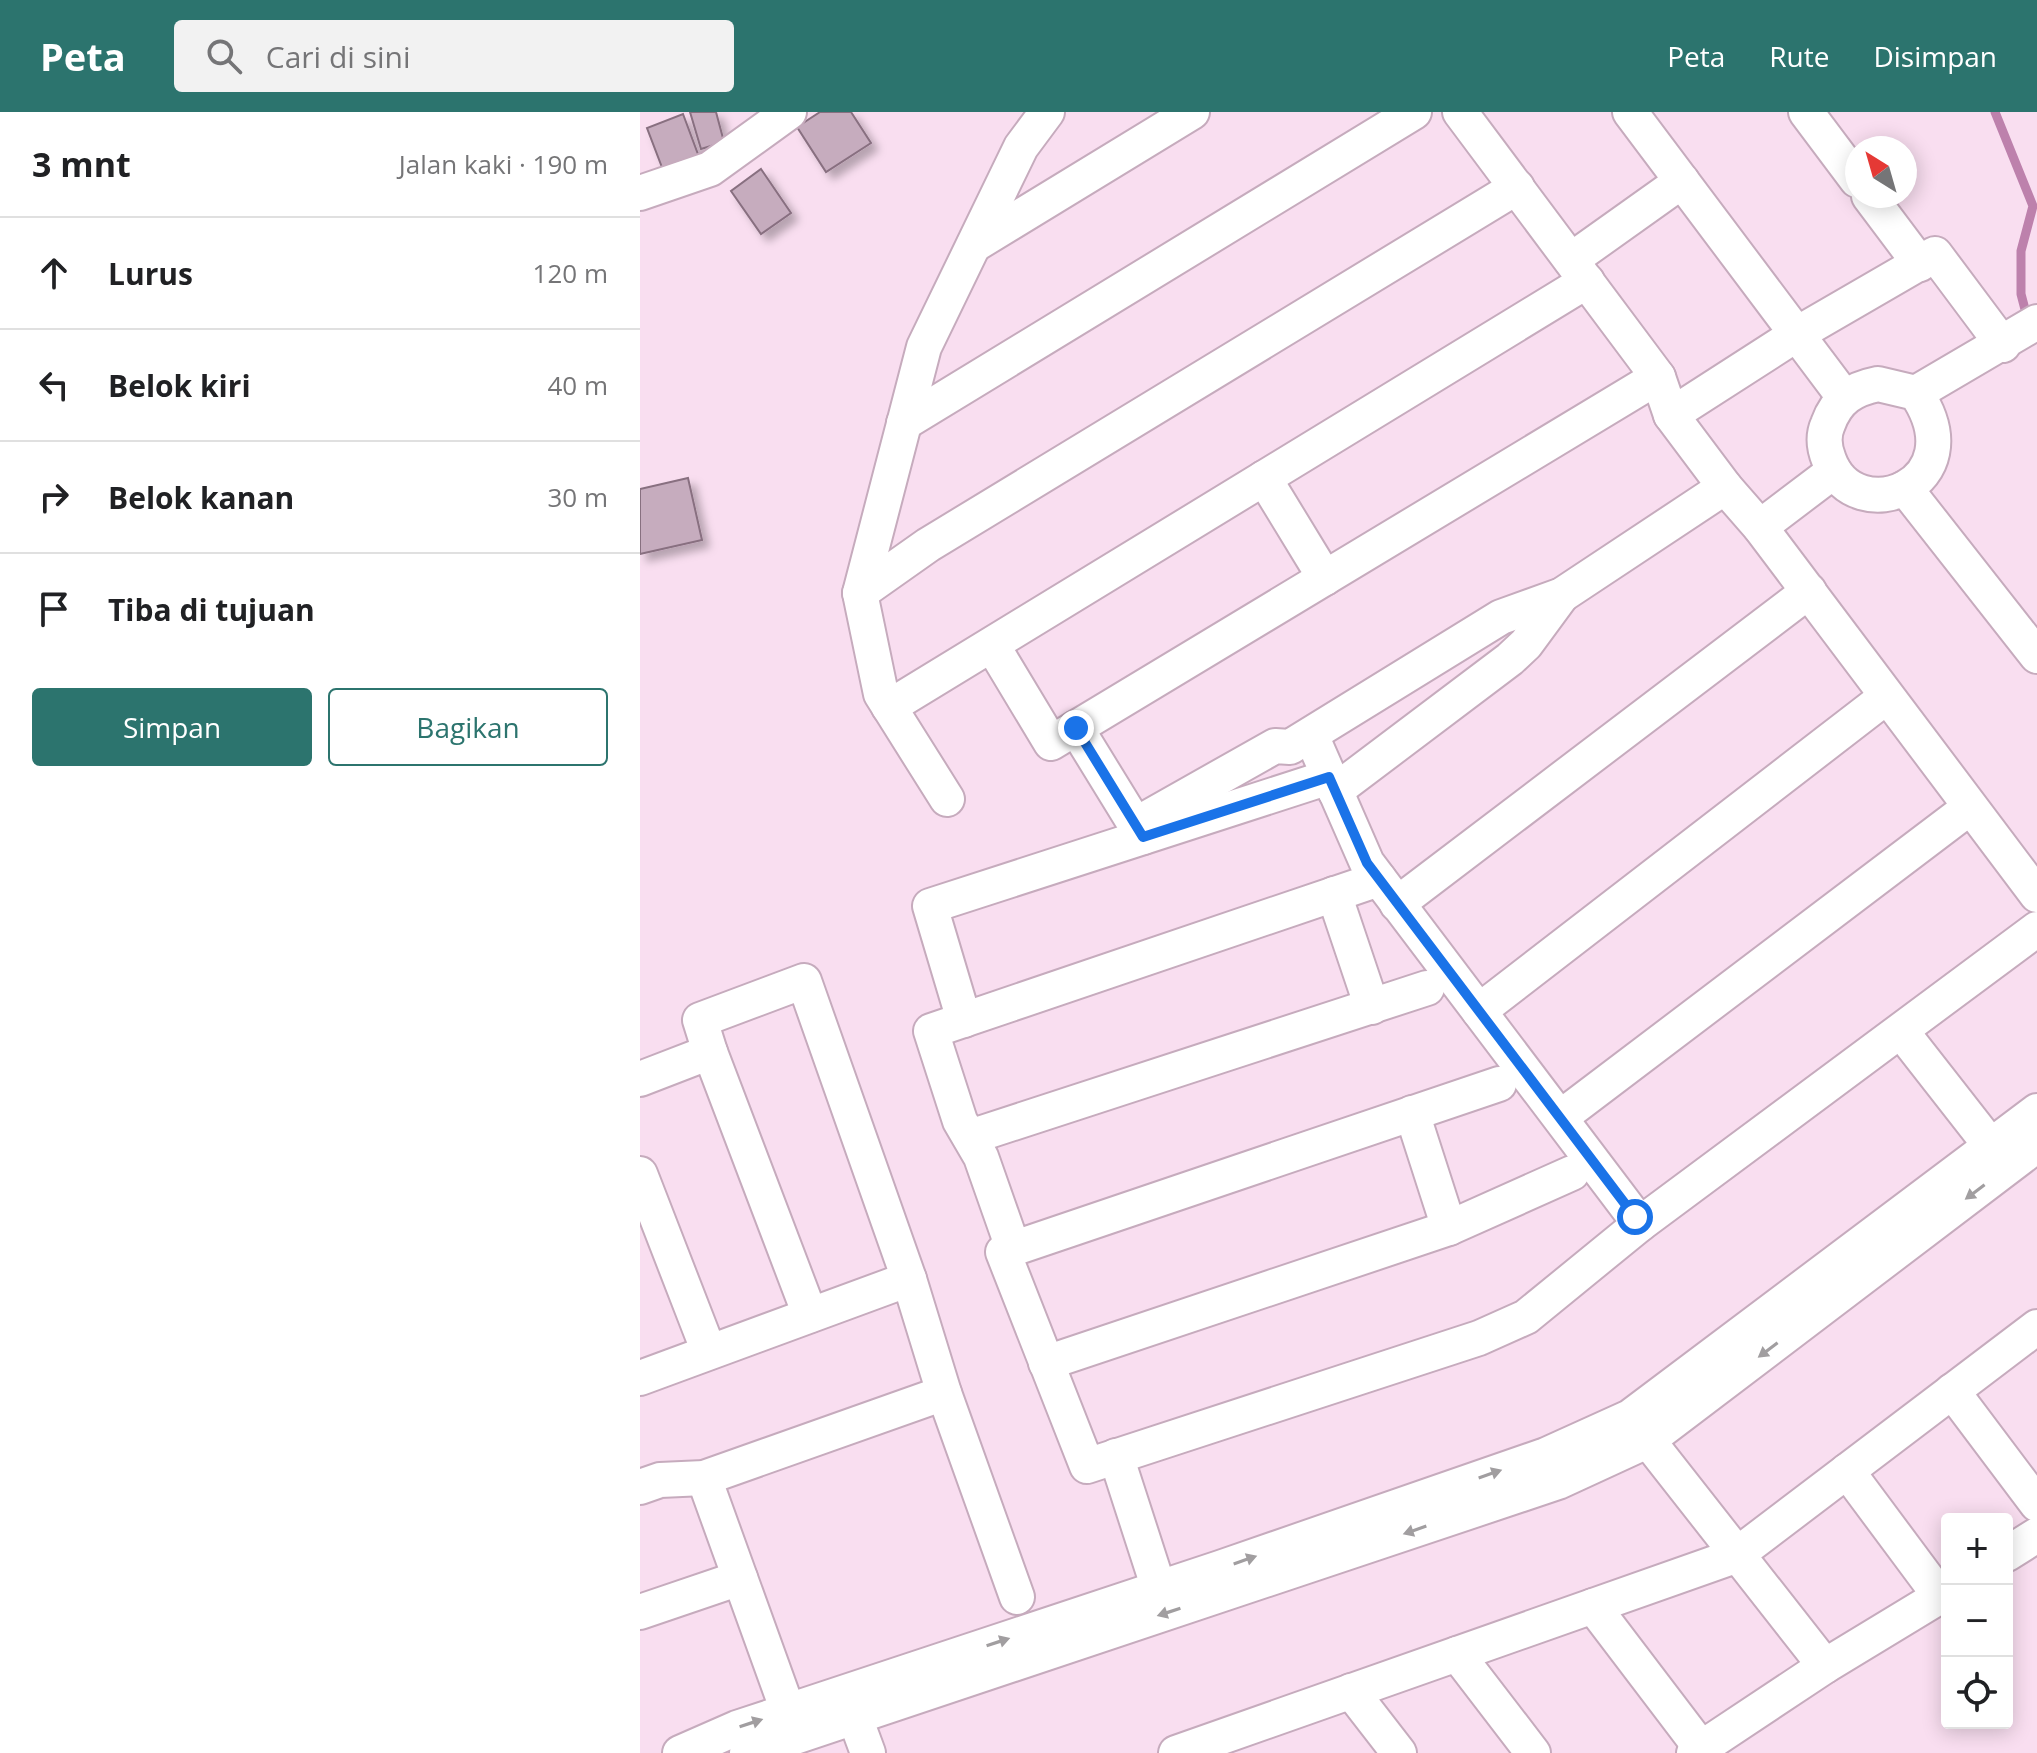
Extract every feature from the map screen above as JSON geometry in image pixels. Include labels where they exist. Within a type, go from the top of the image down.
[{"type":"street","points":[[640,193],[710,169],[789,112]]},
{"type":"street","points":[[947,799],[881,694],[860,593],[924,347],[1021,147],[1047,112]]},
{"type":"street","points":[[974,245],[1192,112]]},
{"type":"street","points":[[904,423],[1414,112]]},
{"type":"street","points":[[1460,112],[1658,377],[1671,415],[1809,591],[2037,895]]},
{"type":"street","points":[[1630,112],[1844,397]]},
{"type":"street","points":[[1823,118],[1845,158]]},
{"type":"street","points":[[889,707],[1264,478],[1579,270],[1682,181]]},
{"type":"street","points":[[860,593],[928,545],[1517,187]]},
{"type":"street","points":[[1878,208],[1920,264]]},
{"type":"street","points":[[1671,415],[1797,334],[1935,254],[2003,345]]},
{"type":"street","points":[[1916,393],[1934,427],[1935,447],[1928,467],[1905,488],[1879,495],[1861,492],[1834,471],[1825,449],[1825,430],[1832,412],[1844,397],[1860,388],[1878,384],[1916,393],[2003,345],[2037,322]]},
{"type":"street","points":[[992,645],[1051,743],[1658,377]]},
{"type":"street","points":[[1760,527],[1834,471]]},
{"type":"street","points":[[1264,478],[1325,578]]},
{"type":"street","points":[[1139,831],[1275,746],[1290,747],[1311,735],[1501,617],[1562,595],[1725,487]]},
{"type":"street","points":[[1905,488],[2037,656]]},
{"type":"street","points":[[1013,1248],[981,1157],[960,1121],[931,1031],[1334,894],[1388,891],[1809,591]]},
{"type":"street","points":[[964,1020],[930,906],[1139,831],[1332,784],[1510,659],[1526,644],[1562,595]]},
{"type":"street","points":[[1479,1011],[1886,697]]},
{"type":"street","points":[[1076,728],[1139,831]]},
{"type":"street","points":[[1311,735],[1367,863],[1640,1224]]},
{"type":"street","points":[[1561,1117],[1969,808]]},
{"type":"street","points":[[1334,894],[1372,1007]]},
{"type":"street","points":[[1499,1084],[1003,1252],[1087,1466],[1479,1338],[1526,1317],[1640,1224],[2037,929]]},
{"type":"street","points":[[810,1315],[700,1020],[804,981],[1017,1597]]},
{"type":"street","points":[[970,1137],[1427,988]]},
{"type":"street","points":[[1901,1031],[1999,1157]]},
{"type":"street","points":[[640,1079],[710,1052]]},
{"type":"street","points":[[747,1753],[850,1705],[1071,1631],[1558,1482],[1638,1429],[1999,1157],[2037,1111]]},
{"type":"street","points":[[1412,1113],[1449,1228]]},
{"type":"street","points":[[1999,1157],[2037,1145]]},
{"type":"street","points":[[1046,1363],[1449,1228],[1572,1173]]},
{"type":"street","points":[[640,1174],[709,1352]]},
{"type":"street","points":[[640,1378],[909,1279]]},
{"type":"street","points":[[1176,1753],[1224,1746],[1351,1691],[1735,1556],[2037,1327]]},
{"type":"street","points":[[1952,1391],[2037,1504]]},
{"type":"street","points":[[640,1487],[660,1480],[704,1478],[944,1393]]},
{"type":"street","points":[[1638,1429],[1735,1556],[1825,1666]]},
{"type":"street","points":[[1071,1631],[1159,1589],[1546,1455],[1638,1429]]},
{"type":"street","points":[[1116,1456],[1159,1589]]},
{"type":"street","points":[[1847,1471],[1941,1591]]},
{"type":"street","points":[[704,1478],[788,1711]]},
{"type":"street","points":[[2013,1550],[2037,1535]]},
{"type":"street","points":[[640,1612],[740,1578]]},
{"type":"street","points":[[1593,1606],[1698,1751],[1825,1666],[1941,1595]]},
{"type":"street","points":[[1457,1654],[1533,1753]]},
{"type":"street","points":[[1351,1691],[1399,1753]]},
{"type":"street","points":[[680,1753],[692,1745],[788,1711],[850,1705]]},
{"type":"street","points":[[850,1705],[868,1753]]},
{"type":"building","points":[[690,112],[716,112],[724,142],[701,149]]},
{"type":"building","points":[[820,112],[851,112],[871,143],[826,172],[797,127]]},
{"type":"building","points":[[683,114],[699,157],[663,170],[647,128]]},
{"type":"building","points":[[761,169],[791,213],[761,234],[731,191]]},
{"type":"building","points":[[688,478],[702,540],[640,554],[640,489]]},
{"type":"waterway","points":[[1995,112],[2033,206],[2021,251],[2021,294],[2027,317]]},
{"type":"route","points":[[1076,728],[1143,837],[1329,777],[1367,863],[1635,1217]]}]
